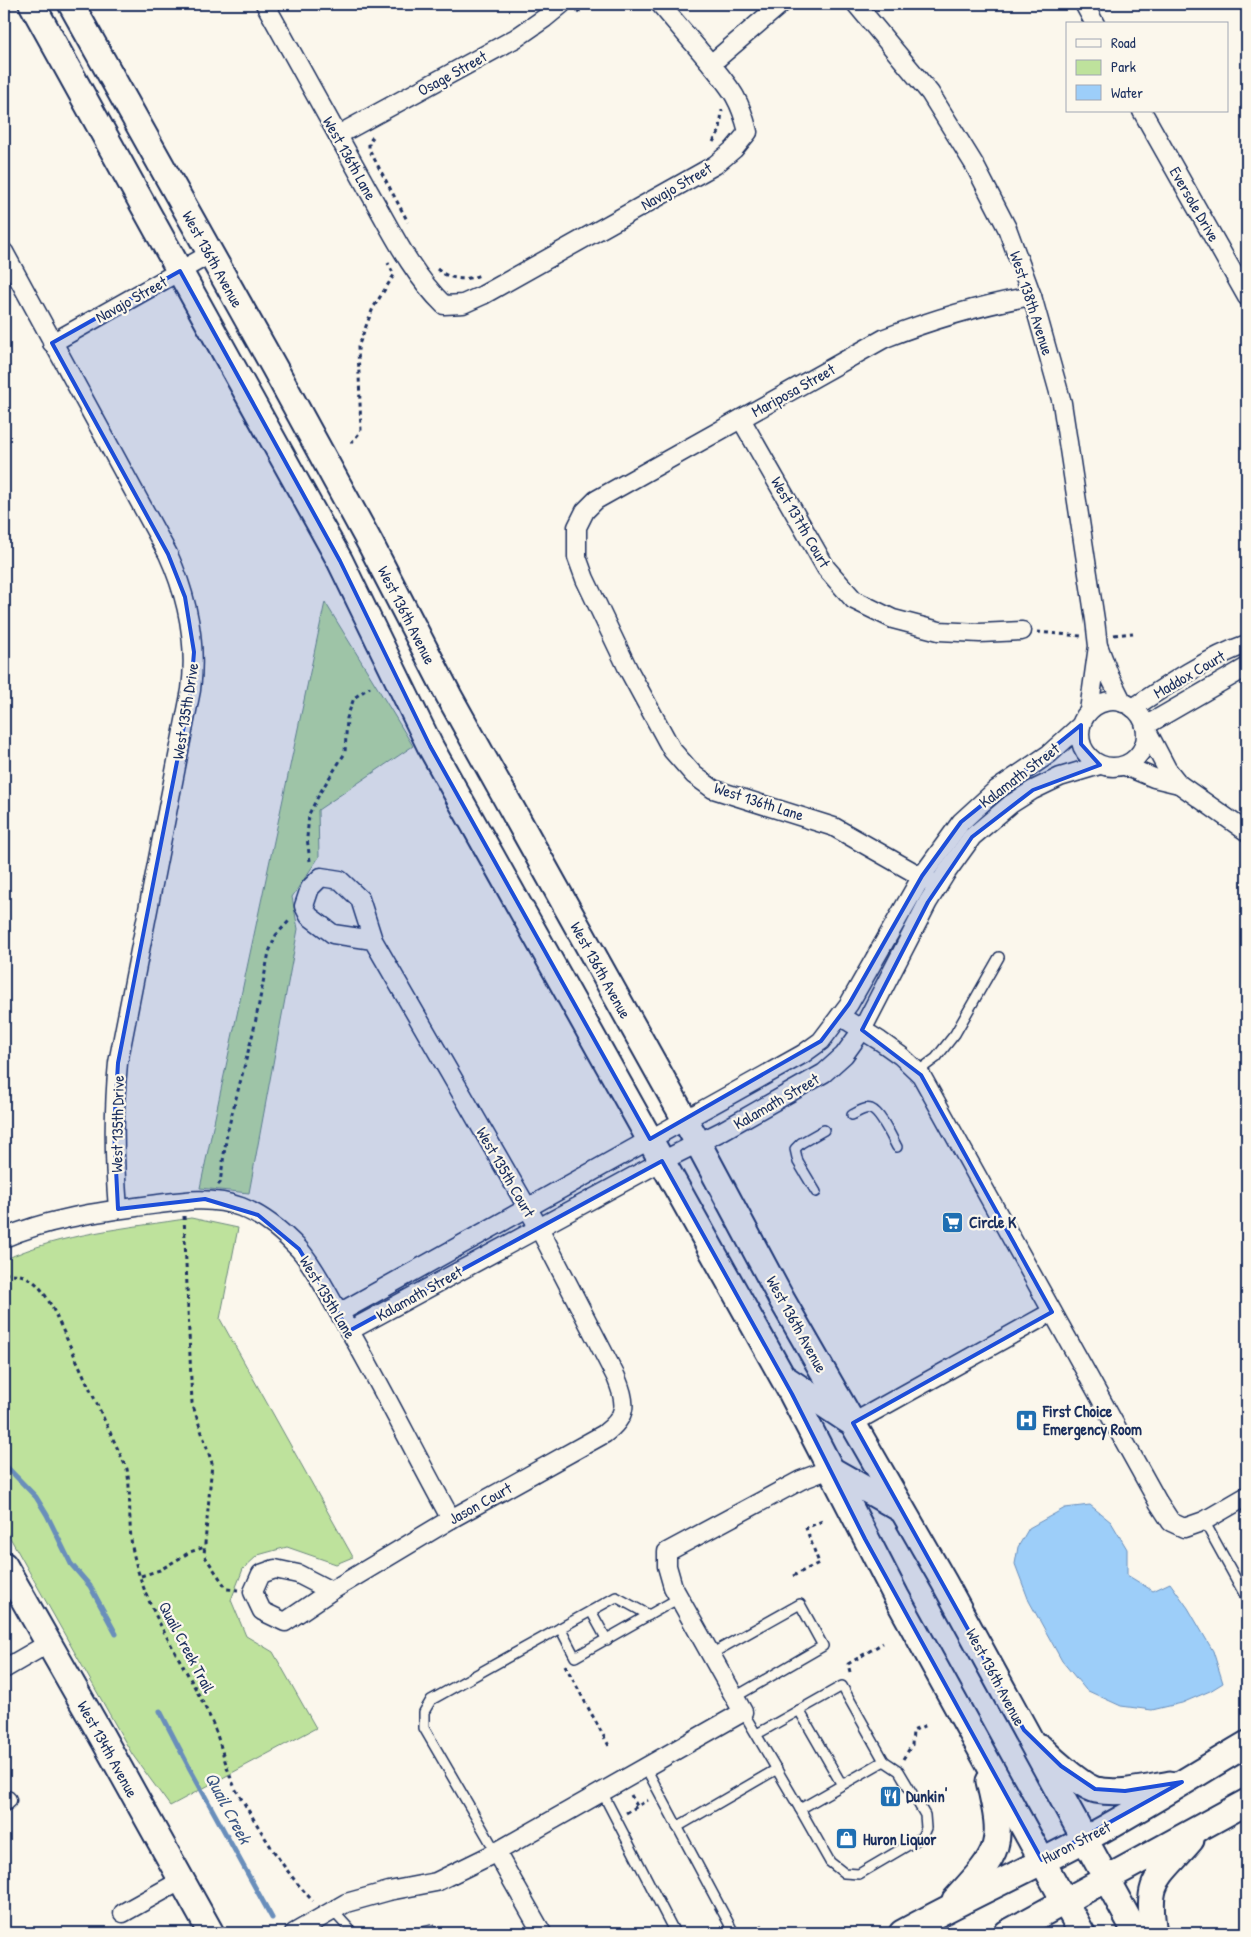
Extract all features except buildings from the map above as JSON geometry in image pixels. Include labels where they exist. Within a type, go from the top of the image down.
[{"type":"main road","points":[[32,4],[340,560],[430,746],[782,1376],[896,1596],[1082,1933]]},
{"type":"main road","name":"West 136th Avenue","points":[[71,4],[370,542],[454,704],[685,1119],[782,1300],[904,1511],[1136,1933]]},
{"type":"main road","points":[[782,1376],[853,1424]]},
{"type":"main road","points":[[830,1469],[904,1511]]},
{"type":"main road","name":"West 134th Avenue","points":[[4,1565],[211,1933]]},
{"type":"main road","points":[[1024,1730],[1060,1766],[1095,1789],[1125,1791],[1182,1782]]},
{"type":"main road","name":"Huron Street","points":[[902,1933],[948,1907],[985,1891],[1084,1839],[1247,1744]]},
{"type":"main road","points":[[948,1907],[986,1864],[997,1844],[998,1825],[983,1754]]},
{"type":"main road","points":[[1007,1933],[1247,1802]]},
{"type":"main road","points":[[1154,1933],[1151,1901],[1154,1885],[1159,1875],[1201,1828]]},
{"type":"street","name":"West 136th Lane","points":[[265,4],[389,226],[429,291],[444,306]]},
{"type":"street","points":[[653,7],[711,64],[781,4]]},
{"type":"street","name":"West 138th Avenue","points":[[856,4],[930,93],[974,164],[1007,228],[1032,296],[1062,403],[1098,646],[1110,677],[1128,705]]},
{"type":"street","points":[[1084,4],[1094,22]]},
{"type":"street","name":"Osage Street","points":[[338,135],[516,38],[545,18],[568,10]]},
{"type":"street","name":"Navajo Street","points":[[444,306],[463,304],[483,295],[715,165],[734,149],[748,132],[744,113],[735,93],[711,64]]},
{"type":"street","name":"Eversole Drive","points":[[1143,112],[1247,297]]},
{"type":"street","name":"West 135th Drive","points":[[4,252],[168,554],[185,597],[190,616],[194,652],[191,690],[118,1063],[114,1100],[118,1209]]},
{"type":"street","name":"Navajo Street","points":[[52,343],[210,254]]},
{"type":"street","name":"Mariposa Street","points":[[577,527],[596,500],[885,338],[930,320],[1032,296]]},
{"type":"street","name":"West 137th Court","points":[[741,419],[826,568],[854,600],[893,619],[939,632],[1022,631]]},
{"type":"street","name":"West 136th Lane","points":[[577,527],[577,557],[606,624],[672,750],[694,775],[713,789],[834,826],[938,886]]},
{"type":"street","name":"Maddox Court","points":[[1128,705],[1152,695],[1230,650],[1247,644]]},
{"type":"street","name":"West 138th Avenue","points":[[1085,718],[1098,646]]},
{"type":"street","name":"Maddox Court","points":[[1146,728],[1247,667]]},
{"type":"street","points":[[1146,728],[1144,747],[1133,761],[1125,766],[1110,768],[1100,765],[1092,760],[1081,744],[1080,734],[1085,718],[1097,705],[1105,702],[1128,705],[1141,716],[1167,769],[1179,784],[1247,832]]},
{"type":"street","name":"Kalamath Street","points":[[339,1313],[803,1054],[821,1040],[840,1016],[922,876],[961,822],[996,790],[1049,754],[1085,718]]},
{"type":"street","name":"Kalamath Street","points":[[350,1331],[824,1073],[844,1055],[862,1030],[938,886],[972,837],[1010,804],[1033,790],[1060,778],[1100,765]]},
{"type":"street","points":[[1125,766],[1154,778],[1179,784]]},
{"type":"street","name":"West 135th Court","points":[[373,940],[539,1228],[616,1377],[624,1402],[623,1411]]},
{"type":"street","points":[[840,1016],[901,1056],[917,1072],[935,1098],[1052,1312],[1171,1522],[1184,1528],[1204,1521],[1247,1496]]},
{"type":"street","name":"West 135th Lane","points":[[118,1209],[205,1199],[240,1206],[274,1225],[299,1249],[309,1262],[350,1331],[451,1519]]},
{"type":"street","points":[[4,1238],[32,1227],[118,1209]]},
{"type":"street","points":[[853,1424],[1052,1312]]},
{"type":"street","name":"Jason Court","points":[[253,1592],[262,1611],[285,1622],[331,1590],[451,1519],[604,1434],[619,1420],[623,1411]]},
{"type":"street","points":[[294,1933],[346,1903],[388,1891],[436,1882],[496,1852],[646,1768],[739,1704],[679,1598],[666,1566],[667,1552],[802,1480],[830,1469]]},
{"type":"street","points":[[253,1592],[261,1574],[275,1569],[298,1574],[331,1590]]},
{"type":"street","points":[[4,1669],[49,1643]]},
{"type":"street","points":[[496,1852],[542,1933]]},
{"type":"street","points":[[123,1913],[182,1880]]},
{"type":"lane","points":[[917,1072],[936,1058],[954,1034],[999,957]]},
{"type":"lane","points":[[852,1115],[865,1109],[872,1110],[877,1114],[897,1147]]},
{"type":"lane","points":[[816,1192],[798,1162],[795,1149],[801,1143],[824,1130]]},
{"type":"lane","points":[[1204,1521],[1247,1598]]},
{"type":"lane","points":[[496,1852],[424,1728],[424,1712],[431,1700],[616,1597],[649,1615]]},
{"type":"lane","points":[[560,1628],[575,1657],[679,1598]]},
{"type":"lane","points":[[710,1654],[800,1604],[823,1646],[739,1704],[830,1862],[844,1873],[859,1874],[922,1837],[926,1828],[925,1815],[900,1771],[884,1761],[842,1686],[757,1734]]},
{"type":"lane","points":[[591,1611],[607,1640]]},
{"type":"lane","points":[[799,1710],[842,1785]]},
{"type":"lane","points":[[800,1809],[884,1761]]},
{"type":"lane","points":[[646,1768],[734,1933]]},
{"type":"lane","points":[[677,1826],[777,1769]]},
{"type":"lane","points":[[602,1792],[675,1933]]},
{"type":"lane","points":[[333,1911],[353,1933]]},
{"type":"lane","points":[[419,1933],[432,1930],[434,1933]]},
{"type":"path","points":[[568,10],[588,4]]},
{"type":"path","points":[[639,4],[653,7]]},
{"type":"path","points":[[710,145],[720,130],[722,110],[720,105]]},
{"type":"path","points":[[373,137],[369,142],[369,150],[410,225]]},
{"type":"path","points":[[389,226],[405,217]]},
{"type":"path","points":[[351,442],[362,431],[358,347],[373,308],[394,275],[386,259]]},
{"type":"path","points":[[434,266],[442,273],[454,278],[464,279],[482,274]]},
{"type":"path","points":[[1022,631],[1066,634]]},
{"type":"path","points":[[310,860],[307,838],[310,814],[345,753],[347,718],[354,698],[370,687]]},
{"type":"path","points":[[253,1592],[227,1589],[204,1555],[212,1463],[192,1404],[184,1215],[205,1199],[220,1183],[227,1133],[254,1029],[269,952],[276,935],[289,921]]},
{"type":"path","name":"Quail Creek Trail","points":[[4,1274],[16,1273],[25,1276],[33,1280],[45,1294],[122,1455],[130,1483],[134,1556],[150,1606],[208,1712],[221,1743],[230,1777],[236,1790],[294,1882],[313,1901]]},
{"type":"path","points":[[793,1576],[819,1563],[806,1528],[822,1521]]},
{"type":"path","points":[[140,1576],[160,1570],[190,1552],[205,1547]]},
{"type":"path","points":[[850,1672],[848,1664],[883,1643]]},
{"type":"path","points":[[561,1659],[609,1746]]},
{"type":"path","points":[[899,1765],[912,1745],[913,1731],[928,1724]]},
{"type":"path","points":[[629,1792],[637,1806]]},
{"type":"path","points":[[623,1814],[650,1799]]},
{"type":"path","points":[[760,1925],[764,1932],[768,1933]]},
{"type":"path","points":[[807,1933],[818,1931],[820,1933]]},
{"type":"highlighted area","points":[[180,271],[340,561],[430,746],[650,1139],[821,1041],[849,1004],[922,876],[961,822],[1081,725],[1081,744],[1100,765],[1033,790],[972,837],[928,902],[862,1030],[921,1075],[1052,1312],[853,1423],[1024,1730],[1061,1766],[1095,1789],[1125,1791],[1182,1782],[1042,1860],[865,1539],[792,1394],[662,1161],[349,1331],[299,1249],[258,1215],[205,1199],[118,1209],[114,1129],[118,1063],[191,690],[194,652],[185,597],[168,554],[52,343]]},
{"type":"green space","points":[[325,602],[413,746],[318,810],[319,857],[292,897],[298,929],[249,1193],[200,1188]]},
{"type":"green space","points":[[191,1218],[238,1228],[220,1319],[353,1557],[336,1564],[287,1547],[258,1555],[243,1569],[231,1600],[246,1636],[273,1652],[316,1728],[170,1806],[132,1754],[4,1527],[4,1260],[48,1243],[72,1237]]},
{"type":"water","points":[[1090,1505],[1111,1522],[1127,1549],[1127,1575],[1153,1591],[1170,1583],[1188,1608],[1213,1651],[1223,1683],[1182,1703],[1152,1710],[1121,1706],[1086,1690],[1062,1661],[1029,1601],[1015,1564],[1018,1547],[1029,1528],[1065,1508]]},
{"type":"waterway","name":"Quail Creek","points":[[4,1464],[36,1497],[71,1564],[90,1586],[116,1634]]},
{"type":"waterway","name":"Quail Creek","points":[[160,1711],[272,1918]]},
{"type":"place","name":"Circle K","points":[[953,1222]]},
{"type":"place","name":"First Choice Emergency Room","points":[[1027,1420]]},
{"type":"place","name":"Dunkin'","points":[[890,1796]]},
{"type":"place","name":"Huron Liquor","points":[[847,1839]]}]
